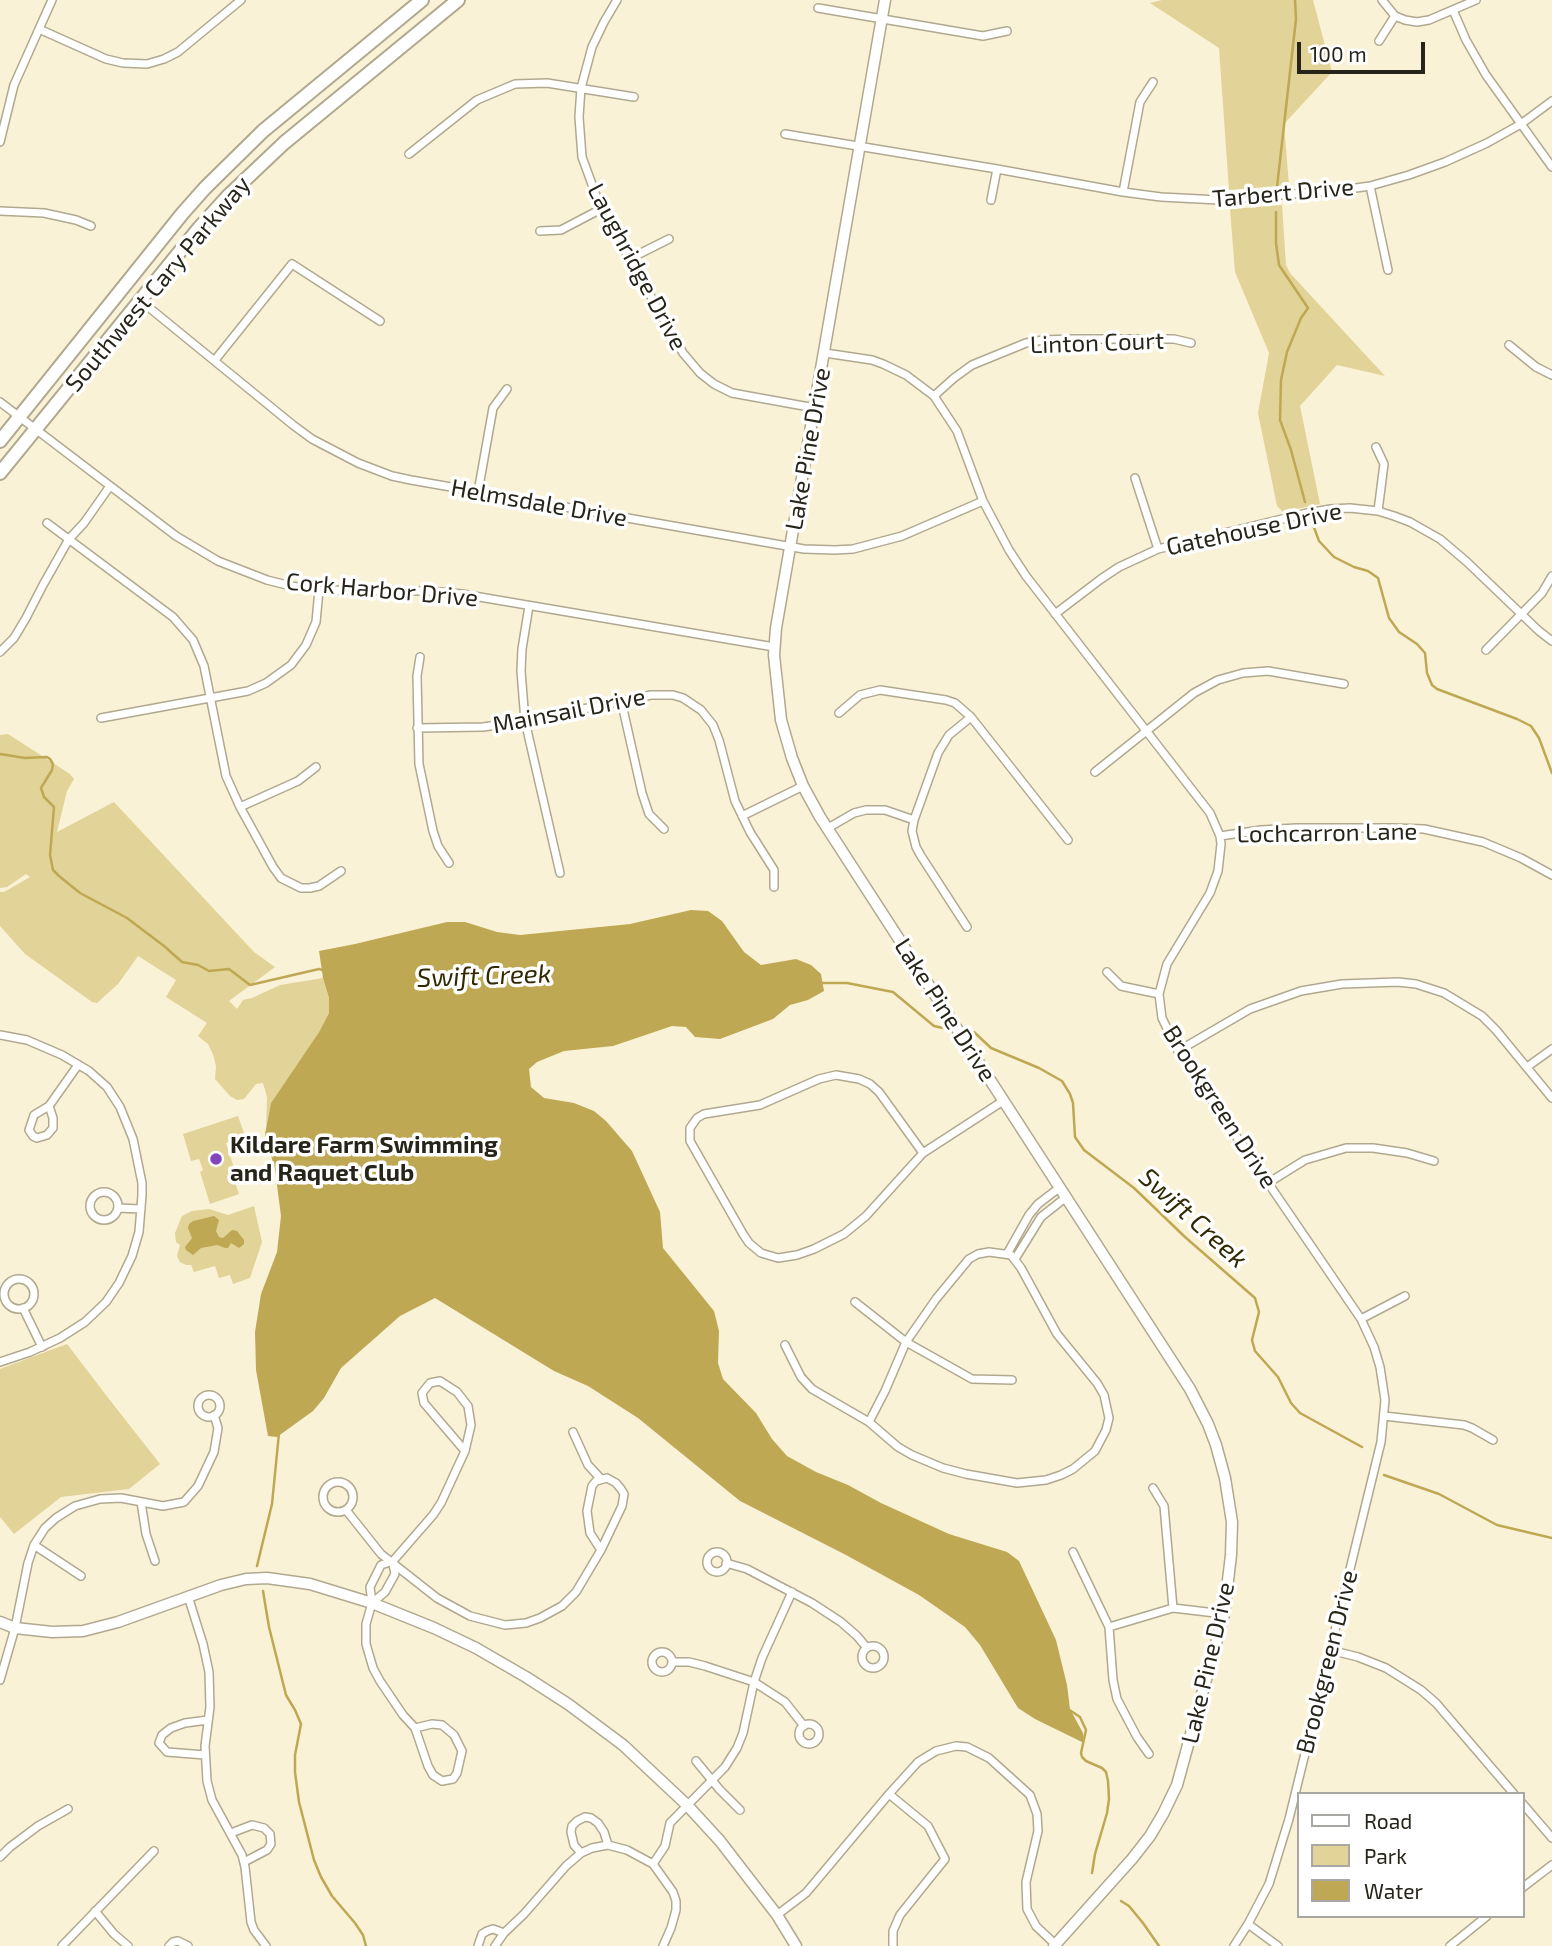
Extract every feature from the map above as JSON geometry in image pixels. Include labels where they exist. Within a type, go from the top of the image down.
[{"type":"main road","name":"Southwest Cary Parkway","points":[[0,441],[182,214],[213,180],[263,131],[422,0]]},
{"type":"main road","name":"Southwest Cary Parkway","points":[[0,473],[228,196],[321,112],[458,0]]},
{"type":"street","points":[[0,142],[14,85],[51,0]]},
{"type":"street","points":[[39,29],[106,59],[147,64],[178,52],[241,0]]},
{"type":"street","name":"Laughridge Drive","points":[[617,0],[592,47],[581,88],[579,117],[582,157],[601,209],[683,354],[700,373],[732,393],[815,408]]},
{"type":"street","name":"Lake Pine Drive","points":[[885,0],[774,647],[781,720],[803,786],[828,828],[1190,1389],[1208,1424],[1225,1478],[1232,1522],[1224,1614],[1177,1785],[1150,1836],[1055,1945]]},
{"type":"street","points":[[1382,0],[1395,16],[1417,22],[1429,20],[1476,0]]},
{"type":"street","points":[[818,8],[983,36],[1007,31]]},
{"type":"street","points":[[1453,10],[1486,75],[1552,167]]},
{"type":"street","points":[[1379,41],[1395,16]]},
{"type":"street","points":[[409,154],[477,100],[501,88],[528,82],[547,83],[634,97]]},
{"type":"street","points":[[1124,192],[1140,102],[1153,82]]},
{"type":"street","name":"Tarbert Drive","points":[[785,134],[1124,192],[1219,200],[1370,186],[1409,175],[1487,143],[1521,124],[1552,101]]},
{"type":"street","points":[[991,200],[997,169]]},
{"type":"street","points":[[1370,186],[1388,270]]},
{"type":"street","points":[[540,231],[561,230],[601,209]]},
{"type":"street","points":[[0,211],[44,213],[91,226]]},
{"type":"street","points":[[629,259],[669,239]]},
{"type":"street","points":[[215,360],[292,264],[380,321]]},
{"type":"street","name":"Helmsdale Drive","points":[[141,301],[293,425],[332,451],[392,476],[792,546],[835,550],[853,549],[902,536],[983,501]]},
{"type":"street","name":"Linton Court","points":[[934,396],[972,365],[1026,343],[1074,339],[1174,339],[1191,343]]},
{"type":"street","points":[[1509,345],[1536,367],[1552,375]]},
{"type":"street","name":"Brookgreen Drive","points":[[825,353],[883,364],[906,375],[934,396],[951,419],[983,501],[1018,564],[1214,820],[1220,836],[1218,871],[1210,893],[1173,951],[1163,976],[1159,994],[1164,1026],[1178,1051],[1362,1319],[1380,1367],[1384,1383],[1384,1416],[1376,1461],[1289,1819],[1269,1884],[1234,1946]]},
{"type":"street","points":[[478,492],[493,408],[508,389]]},
{"type":"street","name":"Cork Harbor Drive","points":[[0,402],[176,536],[218,561],[267,580],[319,590],[462,594],[774,647]]},
{"type":"street","points":[[1376,447],[1384,464],[1378,511]]},
{"type":"street","points":[[1135,478],[1158,549]]},
{"type":"street","points":[[0,652],[14,638],[69,539],[110,486]]},
{"type":"street","name":"Gatehouse Drive","points":[[1055,614],[1101,579],[1158,549],[1331,509],[1350,508],[1378,511],[1410,522],[1440,539],[1552,641]]},
{"type":"street","points":[[47,523],[151,600],[185,629],[200,653],[204,666],[226,776],[240,807],[281,878],[301,888],[319,886],[341,871]]},
{"type":"street","points":[[1486,650],[1542,593],[1552,576]]},
{"type":"street","points":[[101,718],[248,691],[266,683],[291,665],[306,645],[316,622],[319,590]]},
{"type":"street","points":[[529,606],[521,671],[525,721],[560,873]]},
{"type":"street","points":[[420,657],[417,676],[419,764],[433,831],[438,846],[449,863]]},
{"type":"street","points":[[1095,772],[1205,686],[1218,680],[1243,673],[1268,671],[1344,684]]},
{"type":"street","points":[[839,713],[860,695],[880,690],[946,700],[960,707],[971,717],[1068,840]]},
{"type":"street","name":"Mainsail Drive","points":[[417,728],[483,727],[651,695],[673,695],[691,703],[701,710],[713,725],[730,787],[742,816],[774,870],[774,887]]},
{"type":"street","points":[[621,700],[649,814],[664,829]]},
{"type":"street","points":[[967,927],[916,847],[913,836],[914,820],[938,753],[949,735],[971,717]]},
{"type":"street","points":[[240,807],[298,781],[316,767]]},
{"type":"street","points":[[742,816],[803,786]]},
{"type":"street","points":[[828,828],[854,813],[866,810],[885,810],[914,820]]},
{"type":"street","name":"Lochcarron Lane","points":[[1220,836],[1296,828],[1424,829],[1483,842],[1552,875]]},
{"type":"street","points":[[1107,972],[1121,986],[1159,994]]},
{"type":"street","points":[[1178,1051],[1250,1009],[1301,992],[1342,984],[1398,982],[1434,989],[1472,1009],[1496,1030],[1552,1098]]},
{"type":"street","points":[[0,1035],[47,1047],[78,1065],[107,1087],[125,1117],[133,1139],[142,1183],[139,1232],[132,1256],[113,1293],[85,1322],[42,1347],[0,1362]]},
{"type":"street","points":[[1527,1067],[1552,1049]]},
{"type":"street","points":[[49,1106],[53,1128],[47,1135],[37,1138],[29,1130],[34,1115],[49,1106],[78,1065]]},
{"type":"street","points":[[923,1153],[884,1097],[870,1084],[844,1075],[818,1079],[760,1105],[704,1114],[692,1123],[689,1132],[690,1141],[749,1242],[761,1252],[778,1258],[814,1249],[855,1226],[923,1153],[1003,1101]]},
{"type":"street","points":[[1268,1183],[1305,1160],[1346,1148],[1373,1148],[1407,1153],[1434,1161]]},
{"type":"street","points":[[1007,1254],[1029,1215],[1038,1204],[1059,1188]]},
{"type":"street","points":[[98,1192],[108,1192],[116,1198],[118,1208],[114,1216],[102,1220],[91,1213],[89,1204],[98,1192]]},
{"type":"street","points":[[1015,1259],[1041,1217],[1065,1198]]},
{"type":"street","points":[[118,1208],[141,1209]]},
{"type":"street","points":[[785,1345],[801,1377],[812,1389],[869,1422],[898,1447],[943,1468],[965,1474],[1017,1483],[1046,1480],[1061,1475],[1095,1451],[1109,1418],[1104,1395],[1097,1383],[1057,1335],[1015,1259],[1007,1254],[989,1252],[969,1259],[936,1299],[906,1342],[869,1422]]},
{"type":"street","points":[[16,1280],[26,1281],[33,1288],[32,1303],[23,1308],[14,1308],[5,1298],[8,1285],[16,1280]]},
{"type":"street","points":[[1362,1319],[1405,1296]]},
{"type":"street","points":[[855,1302],[906,1342],[972,1379],[1012,1380]]},
{"type":"street","points":[[23,1308],[42,1347]]},
{"type":"street","points":[[415,1728],[442,1725],[454,1735],[462,1751],[453,1779],[442,1781],[433,1775],[415,1728],[373,1668],[366,1635],[372,1603],[370,1587],[381,1565],[393,1562],[433,1515],[465,1451],[471,1425],[468,1406],[446,1383],[429,1382],[422,1393],[424,1403],[465,1451]]},
{"type":"street","points":[[0,1680],[34,1545],[51,1523],[75,1506],[100,1499],[121,1499],[163,1506],[184,1502],[205,1474],[214,1452],[218,1428],[214,1415]]},
{"type":"street","points":[[1384,1416],[1464,1425],[1493,1440]]},
{"type":"street","points":[[573,1432],[589,1465],[601,1479]]},
{"type":"street","points":[[346,1510],[381,1554],[409,1577],[453,1608],[485,1621],[514,1625],[526,1623],[562,1606],[576,1592],[601,1550],[624,1500],[624,1494],[616,1483],[607,1478],[596,1481],[587,1511],[590,1533],[601,1550]]},
{"type":"street","points":[[332,1483],[346,1484],[352,1492],[352,1502],[346,1510],[330,1510],[324,1503],[325,1490],[332,1483]]},
{"type":"street","points":[[1153,1488],[1164,1506],[1173,1608]]},
{"type":"street","points":[[141,1502],[146,1534],[155,1561]]},
{"type":"street","points":[[34,1545],[81,1576]]},
{"type":"street","points":[[1073,1552],[1110,1627],[1113,1680],[1117,1699],[1131,1728],[1149,1754]]},
{"type":"street","points":[[372,1603],[386,1592],[396,1574],[393,1562]]},
{"type":"street","points":[[726,1563],[739,1566],[792,1592],[841,1622],[867,1648]]},
{"type":"street","points":[[0,1622],[15,1628],[52,1632],[83,1630],[118,1622],[233,1582],[267,1578],[310,1584],[372,1603],[434,1628],[526,1677],[568,1704],[622,1745],[687,1805],[727,1850],[796,1946]]},
{"type":"street","points":[[653,1864],[664,1846],[670,1823],[713,1780],[737,1748],[754,1682],[792,1592]]},
{"type":"street","points":[[188,1596],[209,1672],[205,1755],[209,1791],[244,1862],[251,1922],[266,1946]]},
{"type":"street","points":[[1110,1627],[1173,1608],[1224,1614]]},
{"type":"street","points":[[1330,1650],[1386,1668],[1421,1690],[1436,1703],[1512,1792]]},
{"type":"street","points":[[672,1662],[689,1662],[754,1682],[785,1702],[804,1726]]},
{"type":"street","points":[[205,1755],[167,1752],[159,1743],[166,1731],[176,1726],[208,1720]]},
{"type":"street","points":[[777,1916],[806,1893],[918,1762],[947,1747],[967,1747],[989,1758],[1030,1795],[1037,1814],[1038,1831],[1026,1882],[1027,1909],[1037,1926],[1055,1945]]},
{"type":"street","points":[[696,1761],[740,1810]]},
{"type":"street","points":[[889,1794],[928,1826],[945,1859],[900,1915],[892,1931],[893,1946]]},
{"type":"street","points":[[1524,1805],[1552,1838]]},
{"type":"street","points":[[0,1857],[38,1826],[68,1809]]},
{"type":"street","points":[[581,1853],[574,1845],[571,1832],[572,1826],[585,1817],[592,1818],[598,1824],[608,1845]]},
{"type":"street","points":[[1289,1819],[1296,1821]]},
{"type":"street","points":[[231,1833],[252,1825],[264,1828],[270,1834],[271,1844],[267,1850],[244,1862]]},
{"type":"street","points":[[495,1946],[566,1866],[581,1853],[608,1845],[627,1850],[653,1864],[673,1892],[676,1910],[663,1946]]},
{"type":"street","points":[[62,1946],[154,1851]]},
{"type":"street","points":[[1524,1886],[1552,1865]]},
{"type":"street","points":[[95,1911],[128,1946]]},
{"type":"street","points":[[1450,1946],[1485,1918]]},
{"type":"street","points":[[1248,1924],[1278,1946]]},
{"type":"street","points":[[478,1946],[482,1934],[487,1931],[493,1929],[504,1933]]},
{"type":"street","points":[[169,1946],[178,1941],[188,1946]]},
{"type":"green space","points":[[1162,0],[1313,0],[1332,72],[1284,124],[1289,185],[1229,190],[1219,48],[1150,3]]},
{"type":"green space","points":[[1282,205],[1286,265],[1290,273],[1385,376],[1337,365],[1300,406],[1320,504],[1283,512],[1277,506],[1258,413],[1269,353],[1235,272],[1230,209]]},
{"type":"green space","points":[[8,734],[74,779],[67,791],[57,832],[114,802],[254,952],[275,967],[229,1001],[237,1009],[243,1000],[280,985],[323,978],[329,998],[329,1013],[271,1103],[266,1128],[267,1097],[263,1083],[256,1084],[244,1099],[237,1100],[215,1079],[213,1054],[208,1044],[198,1036],[207,1023],[166,997],[176,980],[138,956],[118,984],[97,1003],[92,1002],[25,954],[0,926],[0,892],[30,877],[26,874],[7,887],[0,888],[0,735]]},
{"type":"green space","name":"Kildare Farm Swimming and Raquet Club","points":[[238,1116],[245,1136],[226,1143],[235,1171],[229,1174],[230,1177],[233,1176],[239,1194],[210,1204],[200,1172],[203,1170],[199,1159],[191,1161],[183,1134]]},
{"type":"green space","points":[[254,1206],[262,1242],[250,1278],[233,1284],[230,1275],[219,1278],[215,1266],[194,1272],[191,1265],[180,1262],[177,1256],[180,1245],[176,1242],[175,1233],[182,1216],[192,1211],[209,1209],[228,1215]]},
{"type":"green space","points":[[67,1344],[160,1464],[129,1489],[61,1497],[14,1534],[0,1517],[0,1369]]},
{"type":"water","points":[[691,910],[708,911],[722,921],[744,952],[761,965],[796,959],[811,965],[821,974],[824,991],[808,1000],[790,1005],[773,1019],[720,1039],[695,1037],[686,1027],[672,1026],[613,1046],[564,1051],[537,1062],[529,1069],[531,1087],[544,1098],[574,1103],[594,1111],[632,1151],[660,1212],[663,1248],[714,1311],[719,1331],[718,1363],[723,1379],[756,1413],[772,1439],[787,1456],[949,1534],[1007,1552],[1019,1561],[1056,1640],[1070,1709],[1083,1733],[1084,1743],[1018,1708],[980,1645],[965,1627],[919,1595],[740,1501],[638,1418],[588,1386],[554,1371],[435,1298],[400,1316],[341,1368],[324,1398],[313,1411],[277,1437],[268,1436],[256,1370],[255,1332],[261,1294],[277,1252],[281,1216],[275,1170],[265,1134],[271,1103],[329,1013],[329,998],[319,951],[447,922],[465,922],[497,932],[520,935],[630,924]]},
{"type":"water","points":[[214,1216],[219,1220],[216,1231],[219,1237],[223,1238],[232,1230],[237,1231],[244,1244],[239,1248],[231,1243],[228,1248],[217,1245],[201,1248],[193,1255],[185,1247],[192,1238],[189,1224]]},
{"type":"waterway","points":[[1277,187],[1296,19],[1295,0]]},
{"type":"waterway","points":[[1276,212],[1279,265],[1308,308],[1287,352],[1281,380],[1280,420],[1305,502]]},
{"type":"waterway","points":[[1312,522],[1319,541],[1334,557],[1378,578],[1389,618],[1399,632],[1425,653],[1427,673],[1432,685],[1531,726],[1539,738],[1552,773]]},
{"type":"waterway","name":"Swift Creek","points":[[0,754],[25,758],[47,757],[53,764],[41,788],[44,797],[54,807],[50,855],[53,870],[80,893],[127,918],[182,962],[198,965],[209,971],[229,969],[250,985],[319,969],[325,971]]},
{"type":"waterway","name":"Swift Creek","points":[[820,983],[847,983],[893,992],[934,1026],[943,1028]]},
{"type":"waterway","name":"Swift Creek","points":[[974,1032],[991,1048],[1062,1081],[1073,1103],[1075,1137],[1084,1150],[1134,1188],[1255,1298],[1259,1312],[1252,1340],[1255,1351],[1278,1377],[1291,1403],[1300,1413],[1362,1447]]},
{"type":"waterway","points":[[257,1566],[272,1504],[279,1433]]},
{"type":"waterway","name":"Swift Creek","points":[[1384,1475],[1439,1494],[1497,1525],[1552,1538]]},
{"type":"waterway","points":[[263,1591],[286,1695],[301,1724],[295,1755],[295,1772],[299,1802],[314,1860],[332,1896],[355,1923],[366,1946]]},
{"type":"waterway","points":[[1068,1709],[1080,1717],[1086,1730],[1082,1757],[1102,1768],[1108,1781],[1107,1813],[1092,1873]]},
{"type":"waterway","points":[[1121,1901],[1129,1906],[1159,1946]]},
{"type":"place","name":"Kildare Farm Swimming and Raquet Club","points":[[216,1159]]}]
